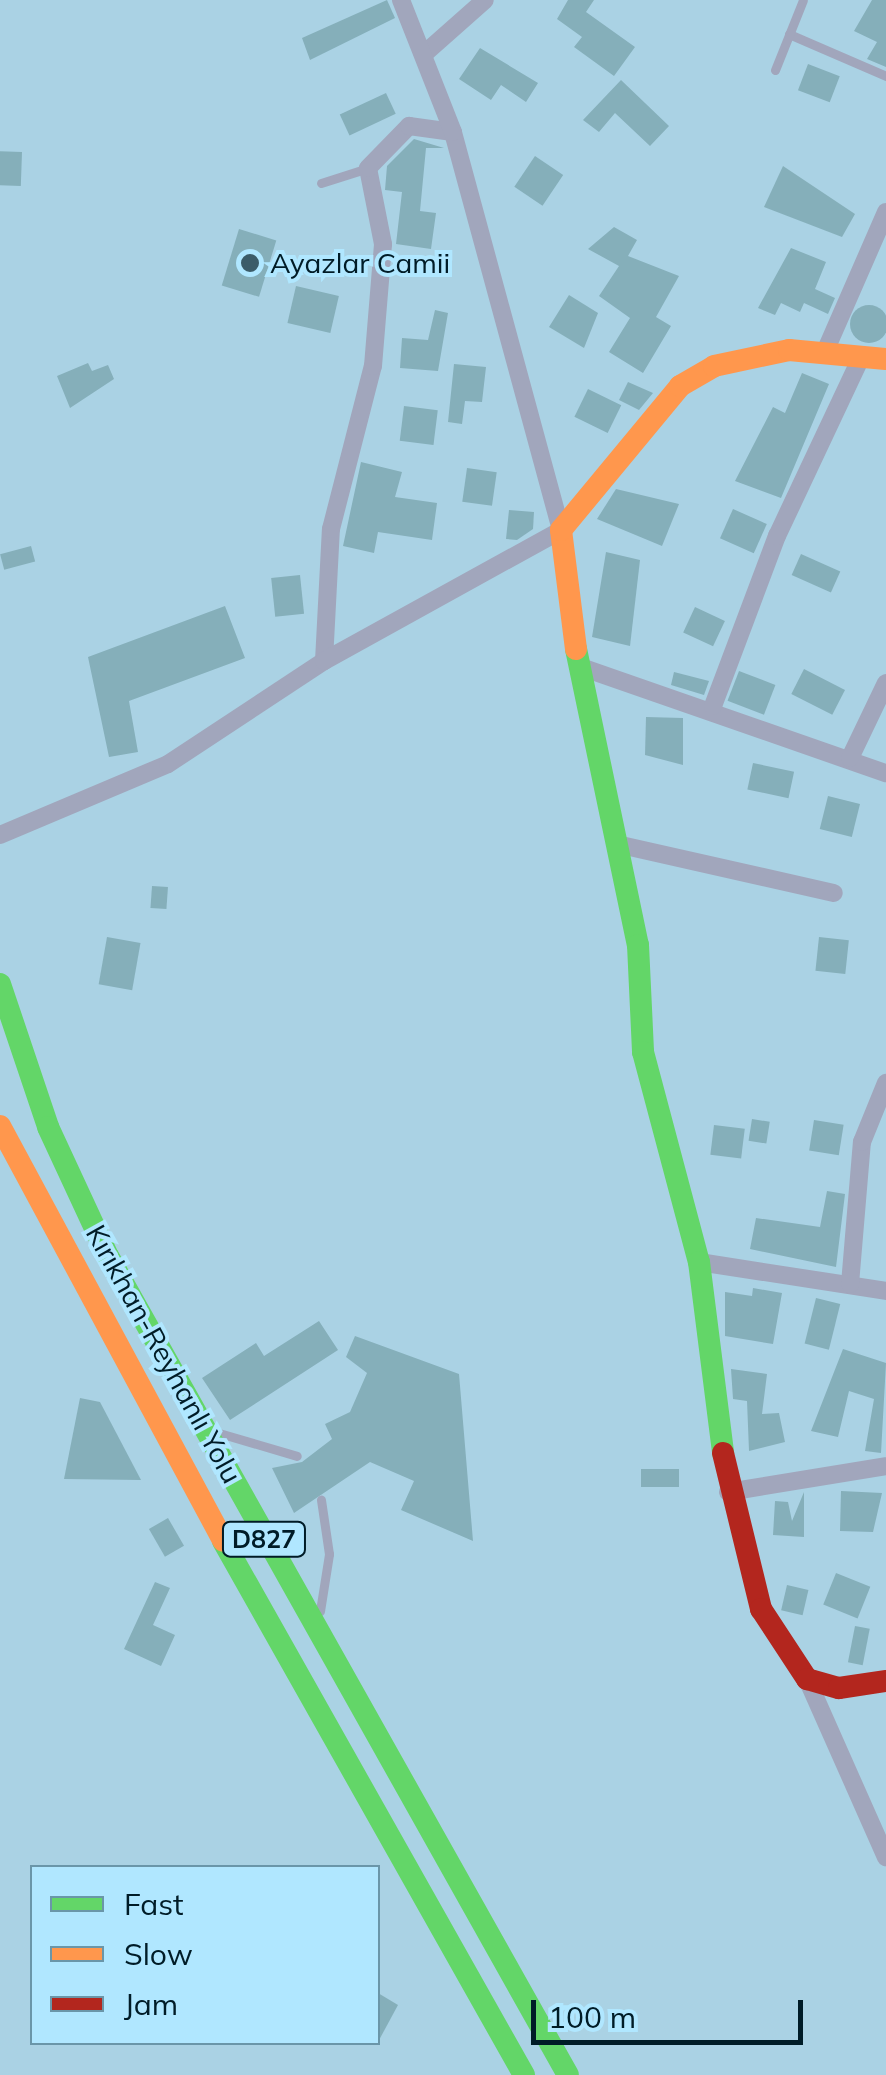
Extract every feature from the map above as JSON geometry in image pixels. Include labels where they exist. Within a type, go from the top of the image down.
[{"type":"main road","points":[[886,359],[750,352],[680,386],[561,530],[578,666],[620,846],[643,1052],[699,1262],[728,1492],[761,1608],[807,1679],[839,1688],[886,1681]]},
{"type":"main road","name":"Kırıkhan-Reyhanlı Yolu","points":[[0,984],[74,1187],[324,1649],[568,2075]]},
{"type":"main road","name":"Kırıkhan-Reyhanlı Yolu","points":[[0,1126],[341,1760],[524,2075]]},
{"type":"street","points":[[0,835],[168,764],[324,661],[561,530],[453,132],[400,0]]},
{"type":"street","points":[[424,54],[485,0]]},
{"type":"street","points":[[324,661],[331,529],[373,366],[383,244],[368,168],[408,126],[453,132]]},
{"type":"street","points":[[824,354],[886,212]]},
{"type":"street","points":[[713,706],[777,536],[862,356]]},
{"type":"street","points":[[578,666],[713,706],[886,774]]},
{"type":"street","points":[[850,758],[886,683]]},
{"type":"street","points":[[620,846],[834,893]]},
{"type":"street","points":[[850,1284],[862,1142],[886,1083]]},
{"type":"street","points":[[699,1262],[886,1291]]},
{"type":"street","points":[[728,1492],[886,1466]]},
{"type":"street","points":[[807,1679],[886,1857]]},
{"type":"lane","points":[[775,70],[803,0]]},
{"type":"lane","points":[[789,34],[886,76]]},
{"type":"lane","points":[[320,183],[368,168]]},
{"type":"lane","points":[[206,1431],[297,1456]]},
{"type":"lane","points":[[321,1500],[329,1554],[324,1649]]},
{"type":"building","points":[[387,0],[395,18],[310,60],[302,38]]},
{"type":"building","points":[[568,0],[594,0],[586,12],[635,47],[614,76],[574,47],[582,37],[557,19]]},
{"type":"building","points":[[872,0],[886,0],[886,67],[867,59],[877,42],[854,31]]},
{"type":"building","points":[[480,48],[538,83],[526,102],[501,85],[491,100],[459,79]]},
{"type":"building","points":[[808,64],[840,76],[830,102],[798,90]]},
{"type":"building","points":[[621,80],[669,126],[650,146],[615,113],[599,132],[583,120]]},
{"type":"building","points":[[386,93],[396,114],[349,135],[340,115]]},
{"type":"building","points":[[414,139],[444,148],[426,148],[420,211],[436,213],[431,249],[396,244],[402,192],[385,190],[387,166]]},
{"type":"building","points":[[0,151],[22,152],[21,186],[0,185]]},
{"type":"building","points":[[535,156],[563,175],[542,206],[514,187]]},
{"type":"building","points":[[783,166],[855,214],[842,237],[764,207]]},
{"type":"building","points":[[614,227],[637,240],[628,256],[679,276],[656,317],[671,326],[643,373],[609,352],[630,318],[599,296],[619,266],[588,249]]},
{"type":"building","name":"Ayazlar Camii","points":[[239,229],[276,240],[259,297],[222,285]]},
{"type":"building","points":[[791,248],[826,262],[815,289],[835,298],[828,314],[804,303],[800,312],[781,303],[775,315],[758,308]]},
{"type":"building","points":[[296,286],[339,296],[330,333],[287,323]]},
{"type":"building","points":[[569,295],[598,313],[584,348],[549,327]]},
{"type":"building","points":[[862,307],[876,307],[886,317],[886,331],[876,341],[862,341],[852,331],[852,317]]},
{"type":"building","points":[[435,310],[448,313],[438,371],[400,368],[402,338],[428,340]]},
{"type":"building","points":[[88,363],[92,371],[108,365],[114,379],[70,408],[57,376]]},
{"type":"building","points":[[454,364],[486,367],[482,402],[465,401],[462,424],[448,422]]},
{"type":"building","points":[[802,373],[829,384],[781,498],[735,481],[773,407],[785,413]]},
{"type":"building","points":[[628,382],[653,393],[639,410],[619,400]]},
{"type":"building","points":[[588,389],[621,405],[608,433],[574,417]]},
{"type":"building","points":[[404,406],[438,410],[433,445],[400,441]]},
{"type":"building","points":[[361,462],[402,472],[395,497],[437,503],[432,540],[378,532],[374,553],[343,546]]},
{"type":"building","points":[[467,468],[497,472],[492,506],[462,502]]},
{"type":"building","points":[[616,489],[679,504],[662,546],[597,519]]},
{"type":"building","points":[[733,509],[767,524],[754,553],[720,538]]},
{"type":"building","points":[[509,510],[534,512],[533,529],[517,540],[506,539]]},
{"type":"building","points":[[31,546],[35,561],[4,570],[0,554]]},
{"type":"building","points":[[606,552],[640,560],[630,646],[592,637]]},
{"type":"building","points":[[801,554],[840,571],[831,593],[792,575]]},
{"type":"building","points":[[300,575],[304,614],[275,617],[271,578]]},
{"type":"building","points":[[225,606],[245,658],[129,701],[138,752],[109,757],[88,657]]},
{"type":"building","points":[[695,607],[725,621],[713,646],[683,632]]},
{"type":"building","points":[[804,669],[845,690],[832,715],[791,694]]},
{"type":"building","points":[[739,671],[775,685],[764,715],[728,701]]},
{"type":"building","points":[[674,672],[709,681],[704,695],[671,685]]},
{"type":"building","points":[[646,717],[683,718],[683,765],[645,755]]},
{"type":"building","points":[[753,763],[794,772],[788,798],[747,789]]},
{"type":"building","points":[[828,796],[860,804],[852,837],[820,829]]},
{"type":"building","points":[[152,886],[168,887],[166,909],[150,908]]},
{"type":"building","points":[[107,937],[140,943],[132,990],[99,984]]},
{"type":"building","points":[[819,937],[849,940],[845,974],[815,971]]},
{"type":"building","points":[[752,1119],[770,1122],[766,1144],[749,1141]]},
{"type":"building","points":[[814,1120],[844,1125],[839,1155],[809,1151]]},
{"type":"building","points":[[714,1125],[745,1129],[741,1159],[710,1155]]},
{"type":"building","points":[[827,1191],[845,1194],[836,1267],[750,1249],[756,1218],[820,1227]]},
{"type":"building","points":[[753,1288],[782,1293],[773,1344],[725,1336],[725,1292],[752,1296]]},
{"type":"building","points":[[816,1298],[840,1304],[829,1350],[805,1344]]},
{"type":"building","points":[[319,1321],[338,1350],[230,1420],[202,1378],[256,1343],[264,1356]]},
{"type":"building","points":[[355,1336],[459,1374],[473,1541],[401,1510],[414,1481],[370,1462],[294,1513],[272,1468],[302,1462],[332,1439],[325,1424],[350,1412],[367,1373],[346,1357]]},
{"type":"building","points":[[843,1349],[886,1363],[881,1453],[865,1451],[874,1399],[849,1391],[838,1437],[811,1431]]},
{"type":"building","points":[[731,1369],[767,1374],[762,1414],[779,1413],[785,1442],[749,1451],[747,1401],[733,1399]]},
{"type":"building","points":[[80,1398],[100,1402],[141,1480],[64,1479]]},
{"type":"building","points":[[641,1469],[679,1469],[679,1487],[641,1487]]},
{"type":"building","points":[[841,1491],[882,1493],[873,1532],[840,1531]]},
{"type":"building","points":[[804,1492],[804,1537],[773,1535],[775,1501],[788,1502],[792,1521]]},
{"type":"building","points":[[168,1518],[184,1546],[165,1557],[149,1529]]},
{"type":"building","points":[[836,1573],[870,1587],[858,1618],[823,1605]]},
{"type":"building","points":[[155,1582],[170,1588],[153,1625],[175,1635],[161,1666],[124,1649]]},
{"type":"building","points":[[787,1585],[808,1590],[803,1615],[781,1610]]},
{"type":"building","points":[[855,1626],[870,1629],[863,1665],[848,1662]]},
{"type":"building","points":[[380,1994],[398,2005],[380,2038]]},
{"type":"traffic: fast","points":[[576,649],[638,945],[643,1052],[699,1262],[723,1453]]},
{"type":"traffic: fast","points":[[0,984],[48,1127],[108,1256],[568,2075]]},
{"type":"traffic: fast","points":[[223,1541],[524,2075]]},
{"type":"traffic: slow","points":[[576,649],[561,530],[680,386],[714,366],[789,350],[886,359]]},
{"type":"traffic: slow","points":[[0,1126],[223,1541]]},
{"type":"traffic: jam","points":[[723,1453],[761,1609],[807,1679],[839,1688],[886,1681]]},
{"type":"place","name":"Ayazlar Camii","points":[[250,263]]}]
